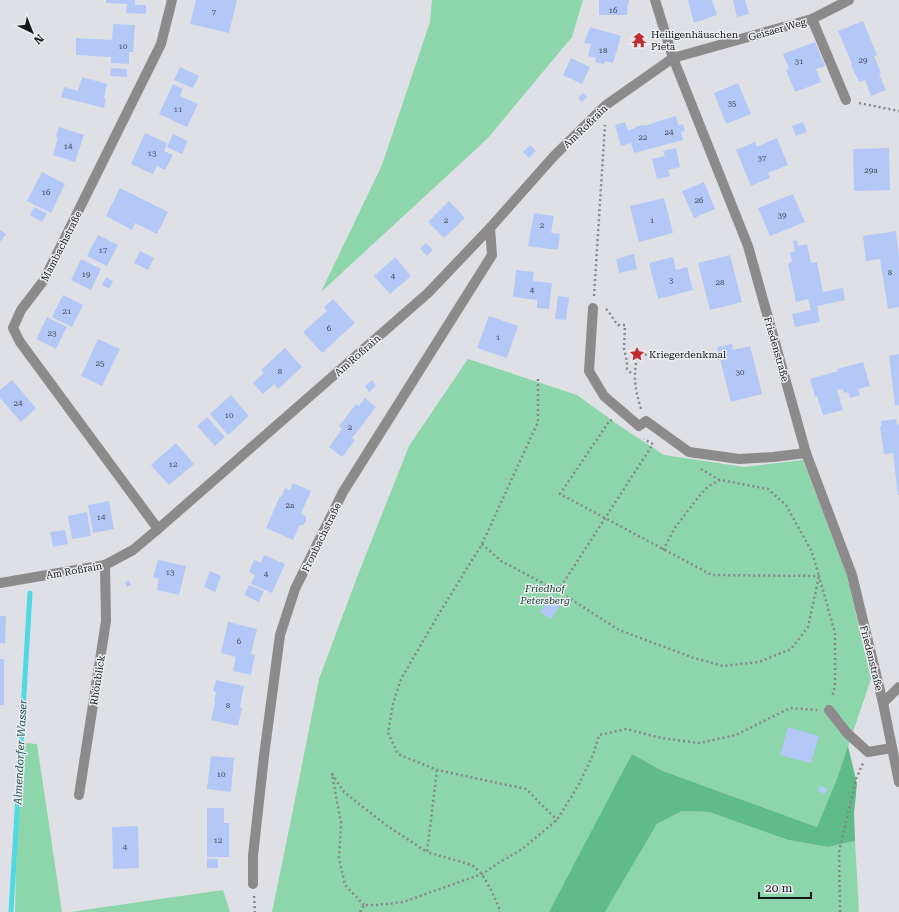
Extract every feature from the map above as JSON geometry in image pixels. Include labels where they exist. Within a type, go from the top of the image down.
[{"type":"street","name":"Mambachstraße","points":[[158,529],[20,342],[13,328],[22,310],[44,280],[162,44],[172,0]]},
{"type":"street","name":"Friedenstraße","points":[[655,0],[674,58],[748,246],[806,453],[852,574],[883,703],[899,782]]},
{"type":"street","name":"Geisaer Weg","points":[[674,58],[812,19],[849,0]]},
{"type":"street","name":"Geisaer Weg","points":[[812,19],[846,100]]},
{"type":"street","name":"Am Roßrain","points":[[0,583],[105,565],[133,550],[428,293],[490,228],[554,156],[606,105],[674,58]]},
{"type":"street","name":"Fronbachstraße","points":[[253,884],[254,848],[280,635],[295,589],[343,492],[492,255],[490,228]]},
{"type":"street","points":[[593,308],[589,370],[604,396],[639,426],[646,421],[689,452],[739,459],[806,453]]},
{"type":"street","name":"Rhönblick","points":[[78,795],[106,620],[105,565]]},
{"type":"street","points":[[883,703],[899,687]]},
{"type":"street","points":[[829,710],[846,733],[868,752],[892,748]]},
{"type":"path","points":[[846,100],[899,111]]},
{"type":"path","points":[[606,105],[593,308],[605,308],[609,311],[618,325],[625,325],[624,350],[627,370],[634,373]]},
{"type":"path","points":[[558,591],[653,444],[640,405],[635,385],[634,373],[637,358],[647,354]]},
{"type":"path","points":[[538,379],[538,422],[482,544],[401,679],[393,704],[388,733],[398,754],[437,770],[526,789],[557,820]]},
{"type":"path","points":[[616,423],[610,420],[560,494],[712,575],[819,576]]},
{"type":"path","points":[[640,437],[653,444]]},
{"type":"path","points":[[499,912],[500,910],[482,874],[472,865],[427,852],[386,825],[344,792],[332,774],[341,823],[339,858],[345,885],[364,904],[376,905],[403,902],[482,874],[522,849],[557,820],[579,784],[594,755],[599,735],[626,728],[661,738],[699,743],[736,735],[790,708],[829,710],[835,685],[835,633],[812,552],[786,505],[768,489],[720,480],[696,466]]},
{"type":"path","points":[[663,550],[675,528],[705,489],[720,480]]},
{"type":"path","points":[[482,544],[501,561],[558,591],[619,630],[694,658],[723,666],[759,662],[791,649],[808,627],[819,576]]},
{"type":"path","points":[[840,912],[839,852],[856,779],[868,752]]},
{"type":"path","points":[[427,852],[437,770]]},
{"type":"path","points":[[360,912],[364,904]]},
{"type":"green space","points":[[432,0],[583,0],[572,37],[487,139],[321,292],[382,165],[430,22]]},
{"type":"green space","name":"Friedhof Petersberg","points":[[468,359],[577,395],[664,455],[744,467],[803,460],[847,576],[871,679],[838,776],[817,827],[663,771],[632,754],[552,912],[272,912],[319,679],[409,446]]},
{"type":"green space","points":[[22,743],[37,744],[62,912],[15,912],[17,830]]},
{"type":"green space","points":[[848,746],[857,784],[854,813],[855,841],[828,847],[788,840],[709,812],[682,811],[657,824],[605,912],[549,912],[632,754],[663,771],[817,827],[838,776]]},
{"type":"green space","points":[[682,811],[709,812],[788,840],[828,847],[855,841],[859,912],[605,912],[657,824]]},
{"type":"green space","points":[[223,890],[230,912],[70,912]]},
{"type":"building","points":[[106,0],[135,0],[135,5],[146,5],[146,14],[126,13],[127,4],[106,3]]},
{"type":"building","points":[[196,0],[237,0],[229,33],[190,24]]},
{"type":"building","points":[[599,0],[629,0],[627,15],[599,15]]},
{"type":"building","points":[[688,0],[712,0],[717,15],[694,23]]},
{"type":"building","points":[[733,0],[745,0],[749,14],[737,17]]},
{"type":"building","points":[[863,21],[877,55],[874,56],[881,73],[879,74],[886,90],[871,96],[865,80],[859,82],[838,31]]},
{"type":"building","points":[[113,24],[135,25],[133,52],[129,52],[129,64],[111,63],[111,57],[76,55],[76,38],[112,40]]},
{"type":"building","points":[[590,27],[621,36],[613,63],[605,61],[604,64],[595,62],[596,58],[588,56],[591,44],[584,43]]},
{"type":"building","points":[[638,38],[644,40],[642,45],[637,43]]},
{"type":"building","points":[[815,42],[825,66],[816,69],[821,82],[795,92],[786,70],[789,69],[783,54]]},
{"type":"building","points":[[571,58],[590,67],[582,84],[563,75]]},
{"type":"building","points":[[180,67],[199,76],[193,88],[174,80]]},
{"type":"building","points":[[111,68],[127,69],[127,77],[110,76]]},
{"type":"building","points":[[82,77],[107,84],[104,98],[106,99],[104,108],[61,97],[64,87],[78,91]]},
{"type":"building","points":[[738,83],[751,114],[726,124],[714,93]]},
{"type":"building","points":[[173,84],[183,89],[180,96],[198,104],[187,127],[159,114]]},
{"type":"building","points":[[583,93],[587,97],[582,102],[578,98]]},
{"type":"building","points":[[676,116],[678,125],[683,124],[685,131],[681,132],[683,140],[634,153],[631,143],[621,146],[615,125],[625,122],[628,130]]},
{"type":"building","points":[[803,122],[807,132],[796,136],[792,126]]},
{"type":"building","points":[[59,127],[84,135],[75,162],[53,155]]},
{"type":"building","points":[[145,133],[167,143],[164,151],[173,155],[165,170],[157,166],[153,174],[131,164]]},
{"type":"building","points":[[173,134],[188,141],[182,154],[167,147]]},
{"type":"building","points":[[777,138],[788,165],[768,173],[770,178],[751,186],[736,150],[755,142],[757,147]]},
{"type":"building","points":[[530,145],[536,151],[529,158],[523,152]]},
{"type":"building","points":[[676,148],[680,167],[668,170],[670,176],[657,179],[652,159],[665,156],[663,151]]},
{"type":"building","points":[[889,148],[890,190],[854,191],[853,149]]},
{"type":"building","points":[[42,172],[65,184],[51,213],[27,201]]},
{"type":"building","points":[[704,182],[715,209],[694,218],[682,191]]},
{"type":"building","points":[[120,188],[168,212],[157,234],[135,223],[132,230],[106,216]]},
{"type":"building","points":[[793,194],[805,222],[770,236],[758,208]]},
{"type":"building","points":[[664,198],[673,233],[639,242],[630,206]]},
{"type":"building","points":[[449,201],[465,218],[444,238],[428,222]]},
{"type":"building","points":[[34,207],[47,213],[42,222],[30,215]]},
{"type":"building","points":[[534,213],[554,216],[551,233],[560,234],[558,250],[528,246]]},
{"type":"building","points":[[0,230],[6,234],[0,242]]},
{"type":"building","points":[[896,231],[899,256],[899,307],[888,309],[880,259],[866,261],[863,236]]},
{"type":"building","points":[[98,235],[118,245],[107,266],[87,256]]},
{"type":"building","points":[[797,240],[798,246],[807,244],[811,263],[817,262],[823,292],[843,288],[845,300],[817,306],[820,322],[795,327],[792,314],[811,310],[808,299],[796,302],[788,264],[792,261],[790,253],[795,251],[793,241]]},
{"type":"building","points":[[426,243],[433,250],[427,256],[420,249]]},
{"type":"building","points":[[140,251],[154,258],[148,270],[134,263]]},
{"type":"building","points":[[634,254],[637,269],[619,273],[616,259]]},
{"type":"building","points":[[730,255],[742,302],[710,310],[698,263]]},
{"type":"building","points":[[395,257],[411,276],[390,294],[374,276]]},
{"type":"building","points":[[673,257],[676,270],[687,267],[693,290],[658,299],[649,263]]},
{"type":"building","points":[[81,259],[101,269],[91,290],[71,280]]},
{"type":"building","points":[[516,270],[534,272],[533,281],[552,283],[549,309],[537,308],[537,300],[513,297]]},
{"type":"building","points":[[106,277],[113,281],[109,289],[102,285]]},
{"type":"building","points":[[63,295],[83,305],[72,327],[52,317]]},
{"type":"building","points":[[558,296],[569,297],[566,320],[555,319]]},
{"type":"building","points":[[333,299],[355,323],[322,353],[303,332],[327,311],[324,307]]},
{"type":"building","points":[[489,316],[518,326],[507,358],[477,348]]},
{"type":"building","points":[[47,317],[67,327],[56,349],[36,339]]},
{"type":"building","points":[[98,339],[120,349],[102,386],[81,376]]},
{"type":"building","points":[[732,344],[733,350],[750,346],[762,394],[731,402],[717,347]]},
{"type":"building","points":[[285,348],[302,367],[278,389],[274,384],[263,394],[253,383],[264,373],[261,370]]},
{"type":"building","points":[[899,354],[899,405],[895,406],[889,356]]},
{"type":"building","points":[[863,362],[870,386],[858,389],[860,395],[850,398],[848,392],[844,393],[843,389],[837,390],[843,410],[823,415],[817,396],[815,397],[810,379],[838,371],[837,369]]},
{"type":"building","points":[[12,380],[36,408],[21,422],[0,398],[0,390]]},
{"type":"building","points":[[372,380],[376,386],[369,392],[365,386]]},
{"type":"building","points":[[231,395],[249,416],[228,435],[210,414]]},
{"type":"building","points":[[365,398],[376,407],[352,438],[355,440],[342,457],[329,447],[342,429],[339,426],[356,404],[359,406]]},
{"type":"building","points":[[207,417],[225,437],[215,446],[197,426]]},
{"type":"building","points":[[896,419],[897,425],[899,424],[899,495],[893,453],[884,454],[880,427],[881,421]]},
{"type":"building","points":[[176,443],[194,464],[169,485],[151,465]]},
{"type":"building","points":[[293,483],[311,491],[301,513],[306,517],[306,521],[303,525],[300,525],[293,540],[266,528],[280,496],[281,497],[285,488],[290,490]]},
{"type":"building","points":[[109,501],[114,529],[93,533],[88,505]]},
{"type":"building","points":[[87,512],[91,536],[72,539],[68,516]]},
{"type":"building","points":[[65,530],[68,544],[53,547],[50,532]]},
{"type":"building","points":[[264,555],[285,564],[272,593],[251,584],[255,575],[249,572],[254,560],[261,563]]},
{"type":"building","points":[[158,560],[186,566],[179,595],[157,590],[159,579],[153,577]]},
{"type":"building","points":[[210,571],[221,576],[215,592],[204,587]]},
{"type":"building","points":[[129,580],[131,585],[127,587],[125,582]]},
{"type":"building","points":[[249,585],[264,591],[259,602],[244,595]]},
{"type":"building","points":[[551,595],[562,602],[551,619],[540,612]]},
{"type":"building","points":[[0,616],[6,616],[5,644],[0,643]]},
{"type":"building","points":[[228,622],[257,629],[251,654],[255,655],[251,675],[233,671],[236,657],[221,653]]},
{"type":"building","points":[[0,659],[4,659],[4,705],[0,705]]},
{"type":"building","points":[[216,680],[244,686],[240,707],[242,708],[238,726],[211,720],[215,702],[216,692],[213,691]]},
{"type":"building","points":[[788,727],[819,736],[811,763],[780,755]]},
{"type":"building","points":[[211,756],[234,758],[231,792],[207,789]]},
{"type":"building","points":[[820,786],[827,789],[825,794],[818,791]]},
{"type":"building","points":[[207,808],[224,808],[224,823],[229,823],[229,857],[207,857]]},
{"type":"building","points":[[138,826],[139,868],[113,869],[112,827]]},
{"type":"building","points":[[207,859],[218,859],[218,868],[207,868]]},
{"type":"waterway","name":"Almendorfer Wasser","points":[[11,912],[30,593]]},
{"type":"place","name":"Heiligenhäuschen Pieta","points":[[639,40]]},
{"type":"place","name":"Kriegerdenkmal","points":[[637,354]]}]
